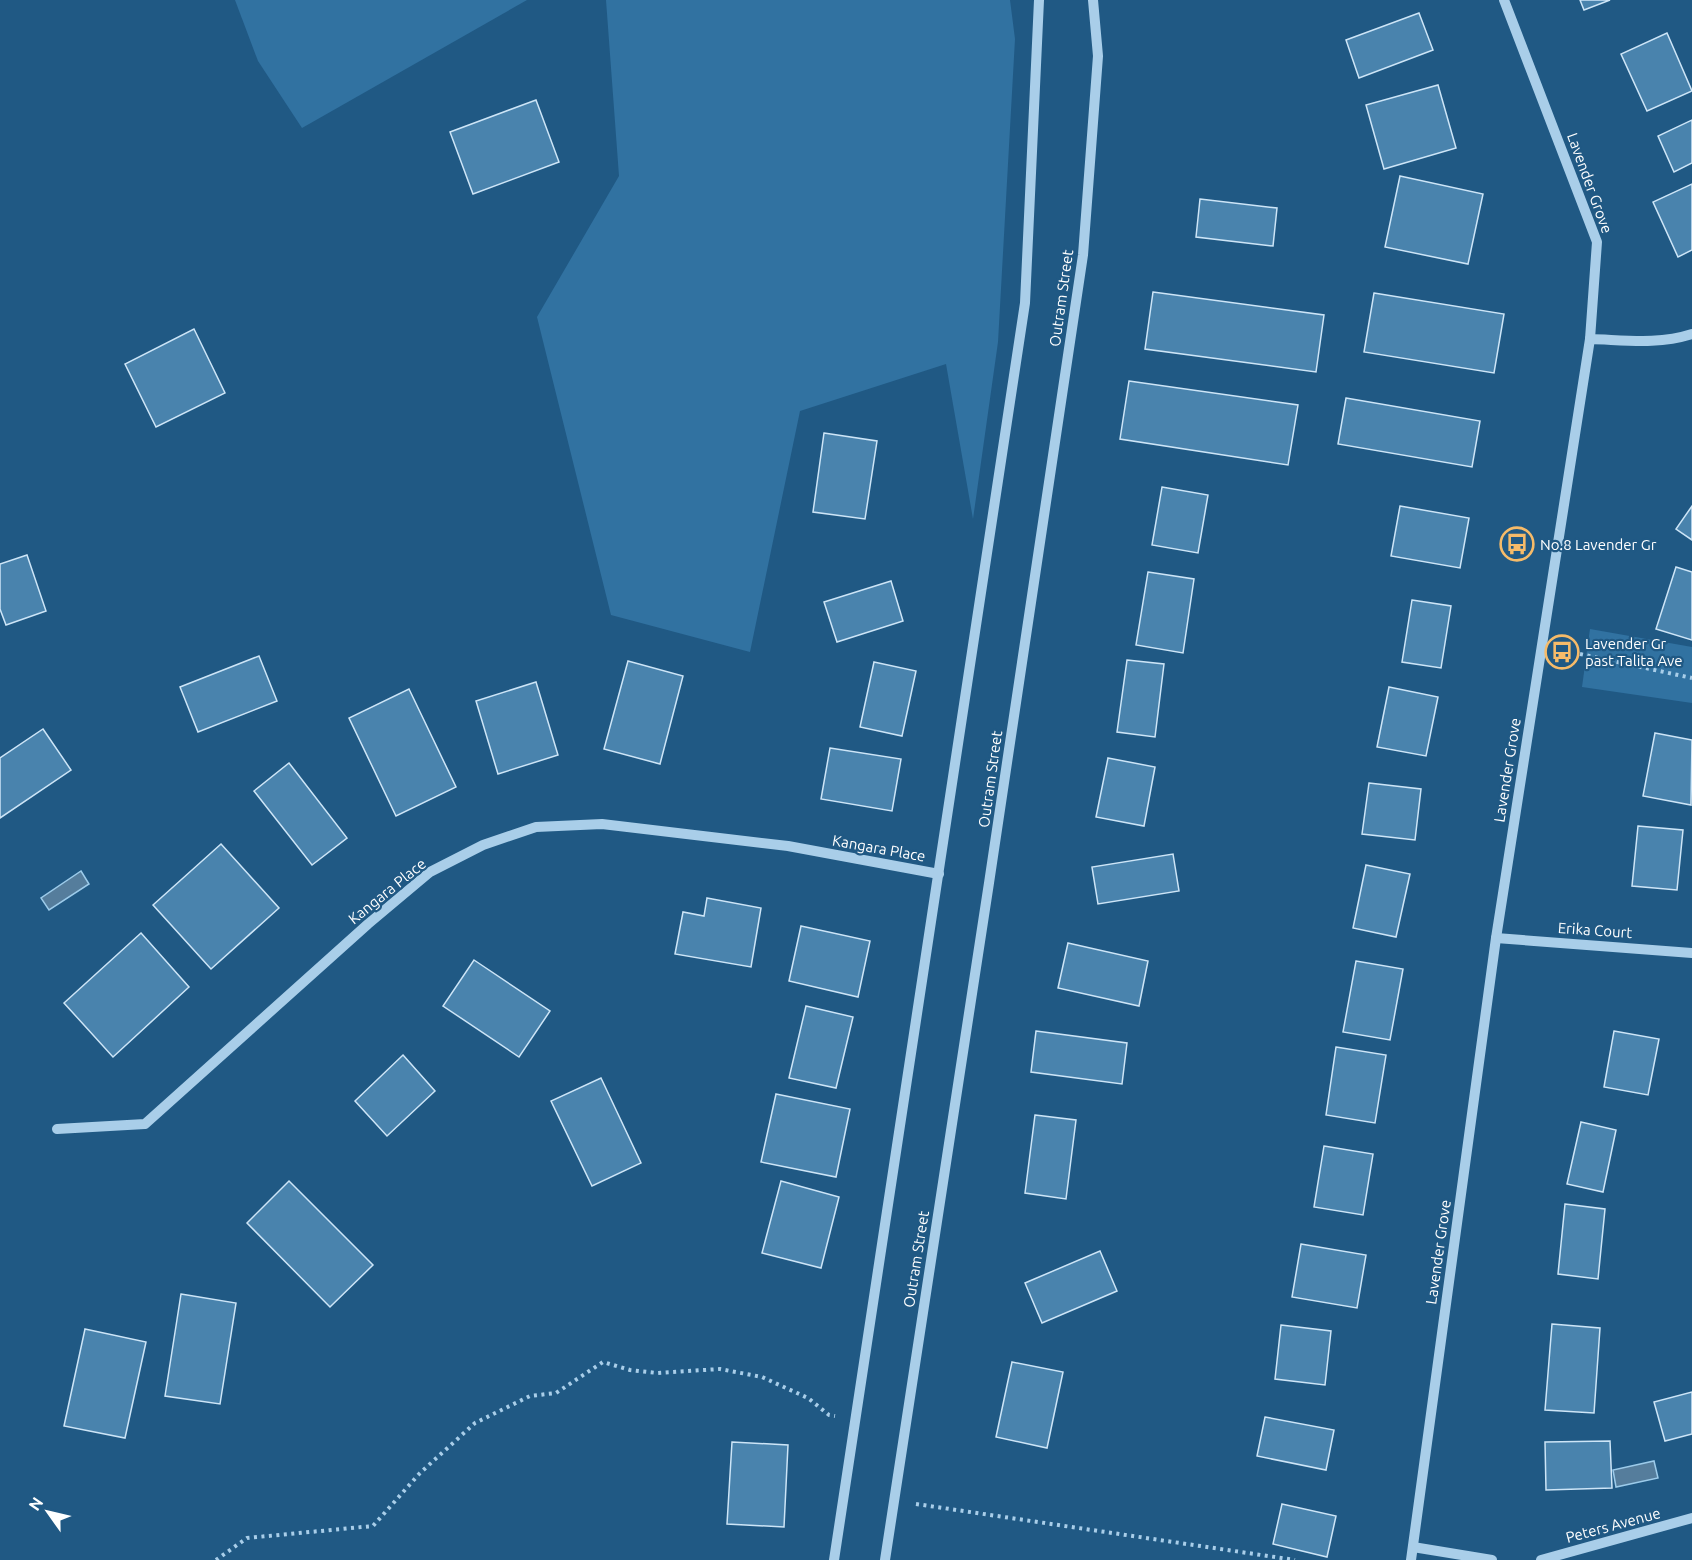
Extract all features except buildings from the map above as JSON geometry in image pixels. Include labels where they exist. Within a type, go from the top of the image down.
[{"type":"street","points":[[834,1560],[1025,303],[1039,0]]},
{"type":"street","name":"Outram Street","points":[[885,1560],[1083,255],[1098,56],[1093,0]]},
{"type":"street","name":"Lavender Grove","points":[[1411,1560],[1496,938],[1590,339],[1597,242],[1504,0]]},
{"type":"street","points":[[1590,339],[1646,342],[1673,340],[1692,334]]},
{"type":"street","name":"Kangara Place","points":[[57,1129],[145,1124],[368,924],[430,872],[483,845],[536,827],[602,824],[788,846],[939,874]]},
{"type":"street","name":"Erika Court","points":[[1496,938],[1692,953]]},
{"type":"street","name":"Peters Avenue","points":[[1541,1560],[1692,1518]]},
{"type":"street","points":[[1413,1547],[1492,1560]]},
{"type":"path","points":[[1580,654],[1692,678]]},
{"type":"path","points":[[216,1560],[247,1538],[373,1526],[420,1473],[476,1423],[530,1396],[556,1393],[603,1362],[630,1370],[657,1373],[720,1369],[762,1377],[808,1398],[829,1415],[856,1419]]},
{"type":"path","points":[[894,1501],[1295,1560]]},
{"type":"shaded area","points":[[235,0],[527,0],[302,128],[258,61]]},
{"type":"shaded area","points":[[606,0],[1010,0],[1015,39],[998,342],[973,519],[946,364],[800,411],[750,652],[611,615],[537,317],[619,176]]},
{"type":"shaded area","points":[[1590,629],[1692,647],[1692,703],[1582,687]]},
{"type":"shaded area","points":[[81,871],[89,884],[49,910],[41,898]]},
{"type":"shaded area","points":[[1654,1461],[1658,1478],[1616,1487],[1613,1470]]},
{"type":"place","name":"No.8 Lavender Gr","points":[[1517,544]]},
{"type":"place","name":"Lavender Gr past Talita Ave","points":[[1562,652]]}]
